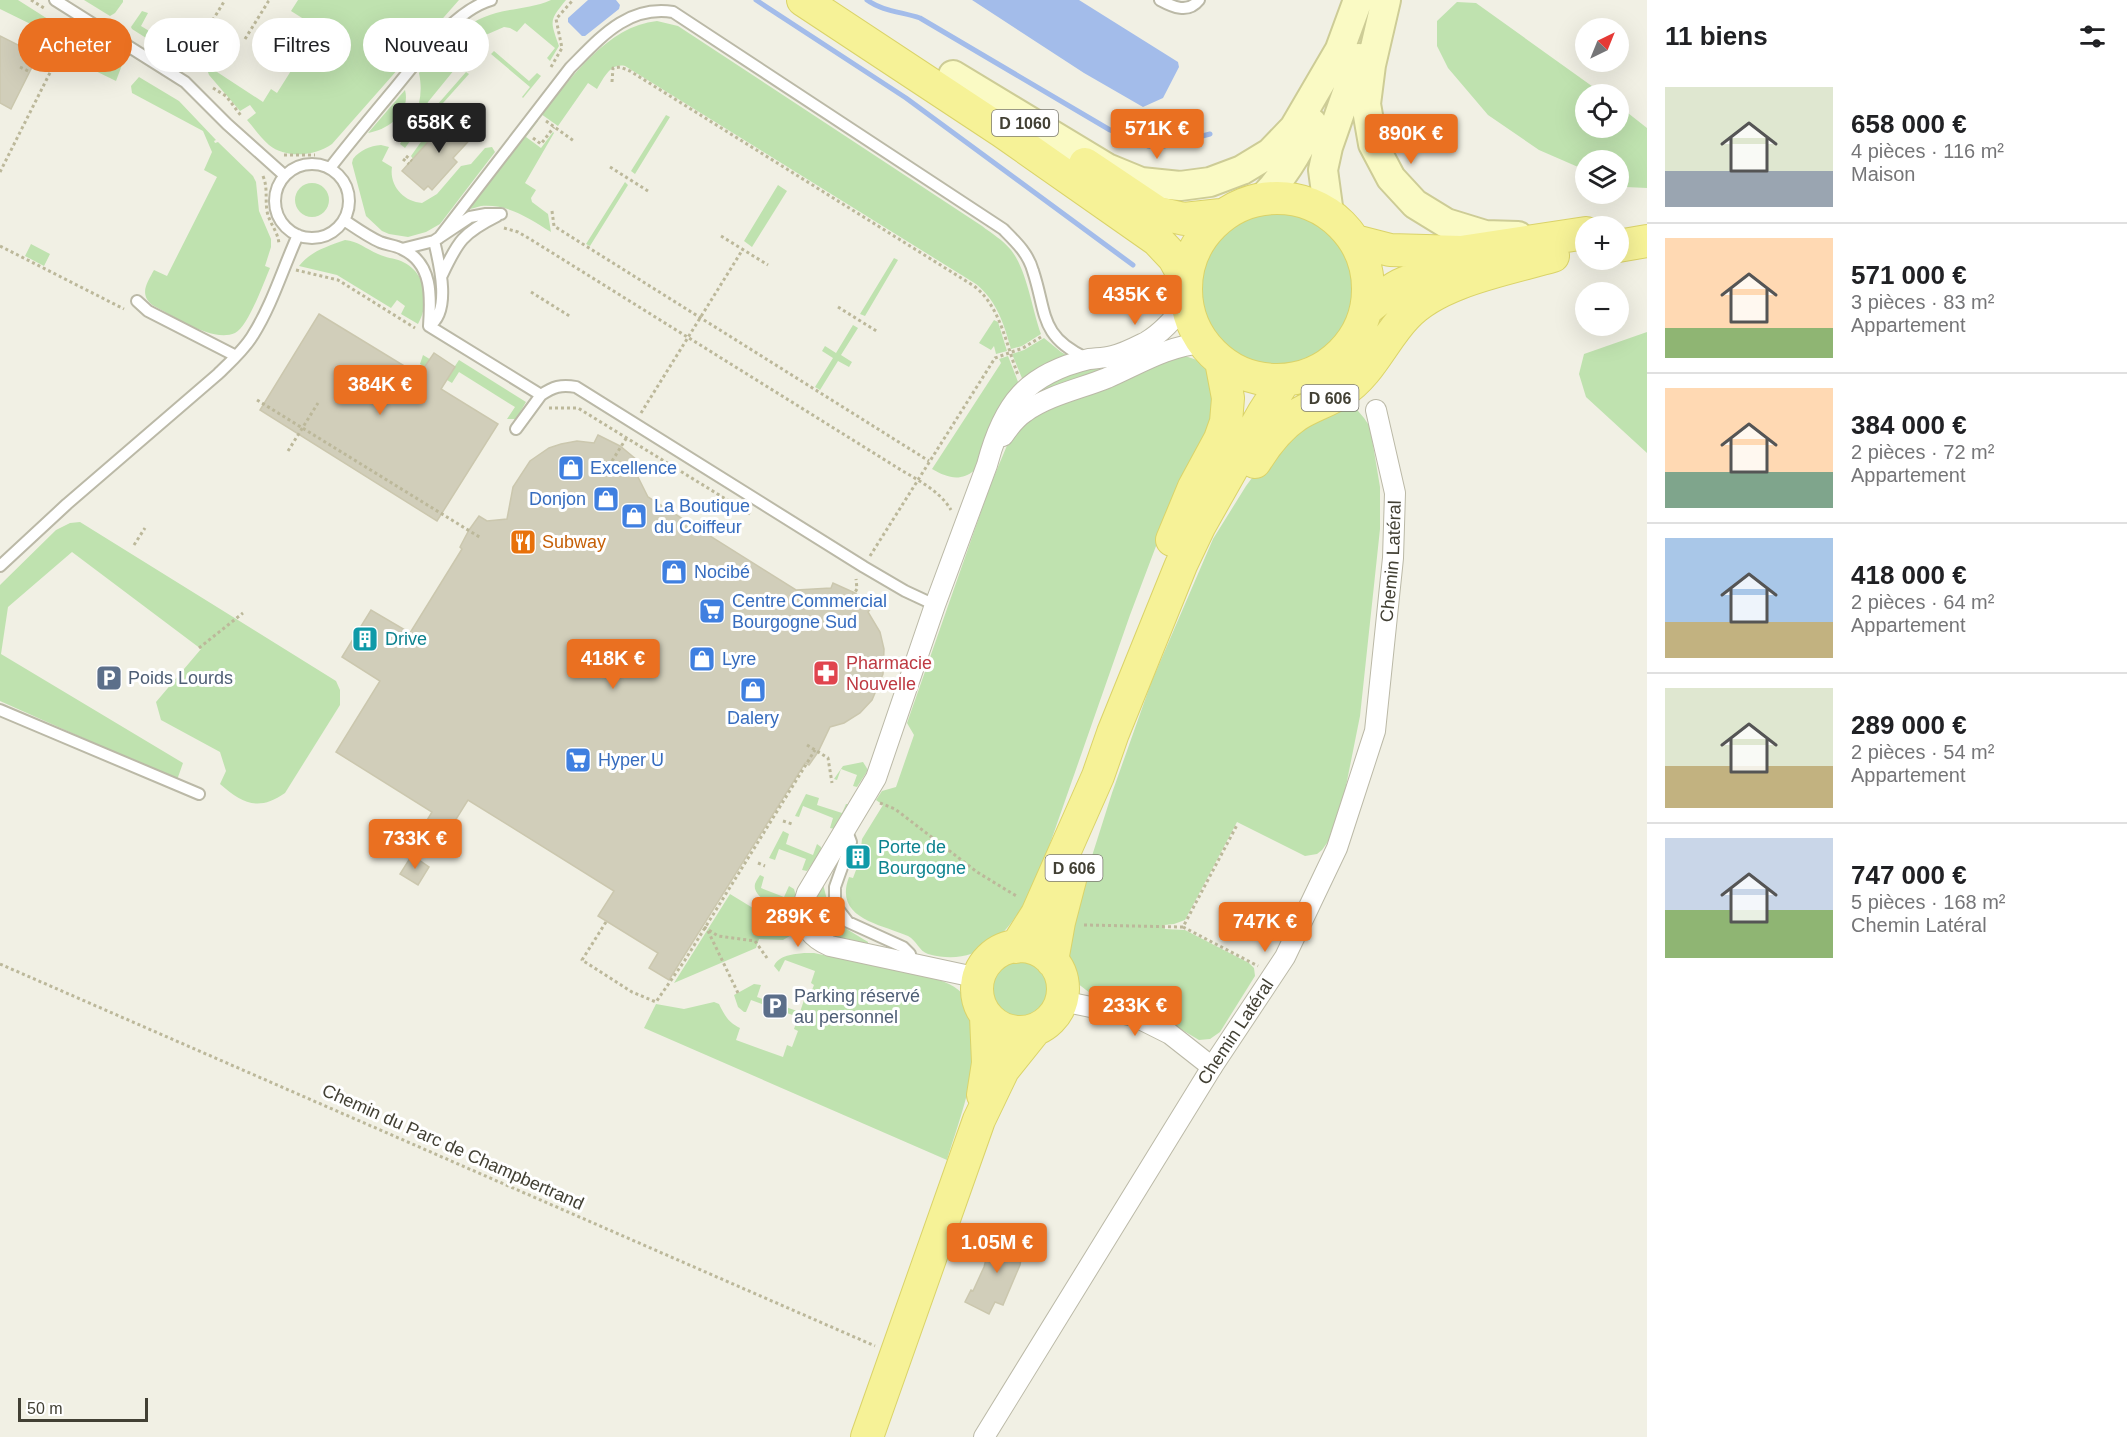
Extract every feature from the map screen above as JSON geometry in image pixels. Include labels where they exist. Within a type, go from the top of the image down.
[{"type":"main road","name":"D 1060","points":[[803,0],[1003,132],[1157,240],[1174,258],[1186,292]]},
{"type":"main road","name":"D 1060","points":[[838,0],[1158,213],[1184,219],[1221,215]]},
{"type":"main road","points":[[1262,198],[1277,183],[1311,125],[1358,0]]},
{"type":"main road","points":[[1329,214],[1323,170],[1328,147],[1380,0]]},
{"type":"main road","points":[[1386,0],[1371,65],[1366,104],[1373,144],[1391,178],[1415,204],[1446,223],[1485,235],[1571,244]]},
{"type":"main road","points":[[953,75],[1107,168],[1141,182],[1180,186],[1210,182],[1242,170],[1270,153],[1294,128],[1339,51]]},
{"type":"main road","points":[[1262,198],[1286,198],[1309,203],[1344,226],[1363,257],[1368,274],[1369,292],[1366,310],[1355,337],[1337,359],[1312,374],[1284,381],[1251,377],[1235,370],[1212,352],[1192,324],[1186,292],[1189,263],[1195,247],[1204,233],[1221,215],[1238,206],[1262,198]]},
{"type":"main road","points":[[1629,227],[1647,225]]},
{"type":"main road","points":[[1355,241],[1390,250],[1461,252],[1571,244]]},
{"type":"main road","points":[[1629,244],[1647,241]]},
{"type":"main road","points":[[1366,310],[1402,284],[1420,278],[1571,244]]},
{"type":"main road","name":"D 606","points":[[1165,608],[1264,447],[1297,415],[1342,392],[1361,376],[1407,314],[1453,285],[1571,244]]},
{"type":"main road","name":"D 606","points":[[1113,733],[1148,603],[1186,505],[1226,422],[1228,398],[1212,352]]},
{"type":"main road","name":"D 606","points":[[1052,960],[1048,918],[1113,733],[1181,565],[1200,525],[1284,381]]},
{"type":"main road","name":"D 606","points":[[1016,947],[1048,918]]},
{"type":"main road","points":[[1016,947],[1029,947],[1042,952],[1052,960],[1062,979],[1062,1001],[1056,1013],[1047,1023],[1035,1030],[1008,1031],[996,1025],[986,1016],[977,991],[984,966],[993,956],[1016,947]]},
{"type":"main road","points":[[979,1120],[988,1063],[986,1016]]},
{"type":"main road","points":[[867,1437],[979,1120],[1004,1070],[1035,1030]]},
{"type":"street","points":[[979,978],[830,946],[811,935],[805,925],[802,906],[807,893],[876,778],[935,605],[987,465],[992,445],[1007,410],[1024,390],[1054,371],[1089,359],[1115,356],[1148,341],[1170,322],[1186,292]]},
{"type":"street","points":[[987,465],[1010,426],[1025,411],[1173,348],[1212,352]]},
{"type":"street","name":"Chemin Latéral","points":[[984,1437],[1212,1067],[1285,957],[1337,848],[1375,731],[1393,558],[1395,493],[1376,410]]},
{"type":"street","points":[[1062,1001],[1134,1016],[1170,1034],[1212,1067]]},
{"type":"lane","points":[[55,0],[185,82],[227,124],[284,175]]},
{"type":"lane","points":[[330,168],[411,68],[450,26],[468,10],[491,0]]},
{"type":"lane","points":[[1160,0],[1173,7],[1185,9],[1195,5],[1199,0]]},
{"type":"lane","points":[[429,326],[435,322],[442,301],[442,275],[436,240],[570,68],[595,43],[626,18],[659,10],[673,12],[1003,230],[1021,247],[1033,269],[1041,307],[1051,330],[1071,351],[1089,359]]},
{"type":"lane","points":[[321,164],[330,168],[340,175],[349,196],[349,208],[344,220],[329,234],[319,238],[298,235],[280,220],[275,197],[278,185],[284,175],[301,165],[321,164]]},
{"type":"lane","points":[[402,249],[436,240],[470,217],[501,214],[472,228],[464,236],[453,250],[442,275]]},
{"type":"lane","points":[[344,220],[364,234],[402,249],[417,258],[429,280],[431,299],[429,326]]},
{"type":"lane","points":[[0,566],[236,356],[252,336],[265,313],[298,235]]},
{"type":"lane","points":[[138,301],[148,311],[236,356]]},
{"type":"lane","points":[[429,326],[538,398]]},
{"type":"lane","points":[[516,429],[538,398],[552,388],[564,385],[576,387],[864,567],[905,591],[935,605]]},
{"type":"lane","points":[[0,710],[199,794]]},
{"type":"lane","points":[[846,828],[851,842],[835,886],[835,905],[848,922],[903,947],[910,954],[912,964]]},
{"type":"path","points":[[214,18],[225,0]]},
{"type":"path","points":[[245,39],[268,2],[265,0]]},
{"type":"path","points":[[549,71],[562,48],[556,19],[573,0]]},
{"type":"path","points":[[612,82],[613,68],[624,68],[981,291],[992,306],[1002,327],[1009,353],[1024,390]]},
{"type":"path","points":[[0,172],[51,72]]},
{"type":"path","points":[[546,121],[574,141]]},
{"type":"path","points":[[531,136],[541,144],[554,127]]},
{"type":"path","points":[[405,157],[410,162]]},
{"type":"path","points":[[610,167],[648,191]]},
{"type":"path","points":[[261,173],[267,187],[267,210],[278,236],[279,248]]},
{"type":"path","points":[[552,212],[554,226],[929,461]]},
{"type":"path","points":[[501,228],[518,232],[530,239],[917,480],[943,499],[953,516]]},
{"type":"path","points":[[721,236],[768,265]]},
{"type":"path","points":[[0,246],[130,312]]},
{"type":"path","points":[[612,461],[743,249]]},
{"type":"path","points":[[531,292],[571,317]]},
{"type":"path","points":[[838,308],[878,332]]},
{"type":"path","points":[[393,315],[397,309]]},
{"type":"path","points":[[846,607],[857,589],[856,580],[995,358],[1023,348],[1051,330]]},
{"type":"path","points":[[538,398],[545,408],[578,408],[755,517]]},
{"type":"path","points":[[257,400],[482,538]]},
{"type":"path","points":[[288,451],[318,403]]},
{"type":"path","points":[[134,545],[145,528]]},
{"type":"path","points":[[199,648],[243,614]]},
{"type":"path","points":[[807,745],[828,758],[832,783]]},
{"type":"path","points":[[606,922],[582,960],[632,992],[657,1002],[706,928],[815,750]]},
{"type":"path","points":[[874,803],[895,809],[977,872],[1024,900],[1026,908],[1048,918],[1076,925],[1183,927],[1274,974]]},
{"type":"path","points":[[783,820],[792,824]]},
{"type":"path","points":[[1183,927],[1237,825]]},
{"type":"path","points":[[758,863],[765,866]]},
{"type":"path","points":[[706,928],[718,936],[755,941],[767,957]]},
{"type":"path","points":[[706,928],[738,993]]},
{"type":"path","name":"Chemin du Parc de Champbertrand","points":[[0,964],[896,1355]]},
{"type":"green space","points":[[0,0],[18,0],[46,18],[18,18],[0,9]]},
{"type":"green space","points":[[84,0],[123,0],[123,2],[110,16]]},
{"type":"green space","points":[[298,0],[459,0],[443,18],[363,18],[363,72],[396,72],[332,144],[318,151],[301,154],[284,152],[269,145],[247,120],[256,113],[250,105],[240,111],[208,72],[217,72],[263,102],[271,89],[277,93],[290,72],[351,72],[351,18],[302,18],[291,11]]},
{"type":"green space","points":[[551,0],[566,0],[554,17],[553,26],[559,46],[550,61],[547,58],[555,48],[525,23],[517,32],[504,27],[489,34],[489,18],[482,18],[503,11]]},
{"type":"green space","points":[[1457,2],[1476,3],[1589,84],[1575,84],[1575,138],[1629,138],[1629,114],[1647,128],[1647,188],[1629,187],[1629,150],[1575,150],[1575,166],[1539,150],[1488,115],[1448,68],[1437,46],[1437,21]]},
{"type":"green space","points":[[142,11],[148,13],[141,26],[144,28],[144,37],[132,29]]},
{"type":"green space","points":[[657,21],[678,26],[1001,240],[1017,258],[1029,290],[1041,334],[1022,346],[1011,349],[994,305],[976,284],[625,66],[611,69],[597,89],[588,83],[558,126],[541,114],[578,70],[606,43],[639,25]]},
{"type":"green space","points":[[494,51],[529,81],[537,73],[541,76],[523,98],[530,87],[491,54]]},
{"type":"green space","points":[[98,72],[119,72],[116,81]]},
{"type":"green space","points":[[452,72],[428,102],[418,130],[405,148],[400,144],[417,110],[421,93],[419,73]]},
{"type":"green space","points":[[466,72],[469,74],[443,103],[454,113],[413,159],[411,156],[423,139],[437,105]]},
{"type":"green space","points":[[139,77],[179,101],[216,140],[215,143],[218,142],[253,176],[256,182],[259,211],[271,239],[265,266],[270,268],[250,313],[235,333],[215,334],[193,327],[154,306],[146,298],[145,289],[154,270],[167,276],[217,177],[204,170],[212,152],[203,131],[132,93],[131,86]]},
{"type":"green space","points":[[405,90],[405,106],[396,119],[383,128],[368,133]]},
{"type":"green space","points":[[666,115],[670,117],[635,174],[631,171]]},
{"type":"green space","points":[[536,120],[538,121],[526,137],[541,148],[554,133],[525,183],[536,190],[531,198],[532,202],[548,214],[551,232],[526,217],[501,207],[481,206],[468,209]]},
{"type":"green space","points":[[381,145],[389,147],[382,161],[392,167],[393,180],[399,192],[409,200],[422,203],[437,194],[461,166],[471,164],[485,148],[492,147],[495,152],[440,224],[426,232],[408,237],[382,231],[366,216],[352,163],[362,151]]},
{"type":"green space","points":[[625,182],[628,185],[590,246],[586,244]]},
{"type":"green space","points":[[312,183],[324,188],[329,200],[324,212],[312,217],[300,212],[295,200],[300,188]]},
{"type":"green space","points":[[778,185],[787,191],[752,247],[744,241]]},
{"type":"green space","points":[[1276,209],[1292,210],[1307,215],[1333,233],[1351,259],[1356,274],[1356,306],[1351,321],[1333,347],[1307,365],[1292,370],[1276,371],[1260,370],[1245,365],[1219,347],[1201,321],[1196,306],[1195,290],[1196,274],[1201,259],[1219,233],[1245,215],[1260,210]]},
{"type":"green space","points":[[345,240],[410,266],[421,280],[424,289],[424,307],[418,324],[401,314],[405,306],[397,300],[391,308],[337,275],[299,266],[314,253]]},
{"type":"green space","points":[[31,244],[50,254],[44,266],[25,256]]},
{"type":"green space","points":[[894,258],[898,260],[865,316],[860,314]]},
{"type":"green space","points":[[994,320],[998,322],[1007,351],[996,354],[994,346],[991,350],[979,343]]},
{"type":"green space","points":[[853,325],[858,328],[841,355],[852,362],[849,367],[838,361],[820,390],[815,387],[833,358],[822,351],[825,346],[836,353]]},
{"type":"green space","points":[[1647,332],[1647,453],[1586,397],[1579,374],[1584,354]]},
{"type":"green space","points":[[1044,338],[1072,358],[1024,383],[1012,354]]},
{"type":"green space","points":[[423,355],[451,372],[459,360],[526,402],[516,419],[507,419],[515,407],[459,372],[452,383],[420,364]]},
{"type":"green space","points":[[1008,356],[1020,387],[975,470],[964,476],[954,477],[943,475],[932,469],[1001,363],[999,359]]},
{"type":"green space","points":[[1172,356],[1185,356],[1205,366],[1210,373],[1217,410],[1167,517],[1130,615],[1038,878],[1009,926],[983,949],[967,955],[949,957],[928,954],[908,936],[863,918],[848,902],[846,891],[849,877],[853,878],[864,849],[861,848],[862,839],[883,805],[876,800],[882,791],[896,787],[914,735],[907,723],[990,486],[1011,436],[1026,419]]},
{"type":"green space","points":[[1098,367],[1112,368],[1032,402],[1036,385],[1065,373]]},
{"type":"green space","points":[[1347,398],[1370,427],[1380,487],[1380,529],[1360,716],[1343,801],[1332,836],[1317,854],[1305,856],[1237,822],[1185,920],[1164,925],[1165,929],[1185,930],[1249,963],[1254,968],[1255,976],[1220,1032],[1210,1039],[1199,1040],[1157,1015],[1090,993],[1077,983],[1070,968],[1067,950],[1072,919],[1112,793],[1151,683],[1213,539],[1246,486],[1275,447]]},
{"type":"green space","points":[[80,522],[336,681],[340,690],[340,705],[285,793],[258,804],[236,796],[220,784],[226,771],[220,752],[161,720],[156,702],[201,649],[72,552],[8,607],[1,654],[183,763],[177,780],[0,701],[0,585],[56,530],[70,523]]},
{"type":"green space","points":[[863,762],[868,770],[857,787],[853,786],[857,775],[841,769],[837,780],[834,779],[843,766]]},
{"type":"green space","points":[[806,794],[819,798],[817,805],[842,813],[846,804],[849,804],[835,829],[830,828],[833,818],[803,806],[799,817],[795,816]]},
{"type":"green space","points":[[783,831],[789,834],[786,844],[813,855],[817,844],[821,847],[821,852],[807,871],[802,870],[806,859],[779,849],[775,860],[769,858]]},
{"type":"green space","points":[[760,875],[764,877],[761,888],[784,897],[789,886],[794,889],[796,896],[785,908],[766,901],[755,889]]},
{"type":"green space","points":[[823,884],[829,908],[840,925],[868,942],[868,945],[828,936],[820,927],[813,910],[814,900]]},
{"type":"green space","points":[[730,894],[766,916],[794,924],[793,934],[783,940],[759,939],[756,948],[674,983]]},
{"type":"green space","points":[[814,953],[931,978],[949,984],[965,997],[974,1016],[976,1040],[967,1093],[947,1160],[644,1028],[656,1004],[684,1009],[714,1002],[719,1004],[730,1021],[740,1028],[736,1040],[783,1057],[787,1045],[792,1047],[798,1031],[794,1029],[798,1017],[751,1000],[744,1012],[738,1007],[734,995],[754,984],[761,985],[757,997],[800,1012],[804,1000],[808,1000],[814,985],[811,983],[815,971],[785,960],[779,972],[774,966],[783,957]]},
{"type":"green space","points":[[1021,958],[1039,964],[1047,972],[1053,990],[1047,1008],[1039,1016],[1021,1022],[1003,1016],[995,1008],[989,990],[995,972],[1003,964]]},
{"type":"water","points":[[588,0],[616,0],[620,5],[619,9],[582,36],[568,22],[568,18]]},
{"type":"water","points":[[972,0],[1079,0],[1178,62],[1179,67],[1163,98],[1143,107],[1084,73]]},
{"type":"building","points":[[0,36],[18,45],[18,72],[30,72],[11,109],[0,103]]},
{"type":"building","points":[[454,113],[476,133],[453,158],[457,162],[432,190],[428,186],[424,190],[402,171]]},
{"type":"building","points":[[319,314],[419,375],[434,353],[455,367],[441,389],[498,424],[437,521],[260,410]]},
{"type":"building","name":"Hyper U","points":[[598,435],[620,446],[637,460],[632,465],[648,497],[796,590],[831,588],[833,583],[855,593],[872,607],[868,612],[880,632],[884,649],[883,674],[872,700],[860,713],[844,723],[830,727],[818,752],[809,765],[805,763],[669,980],[649,968],[658,953],[598,916],[614,891],[468,800],[443,840],[423,827],[432,812],[336,752],[380,681],[342,657],[371,610],[410,633],[462,549],[460,547],[479,516],[487,521],[507,519],[513,487],[530,461],[549,448],[561,444],[577,441],[594,443]]},
{"type":"building","points":[[412,855],[429,867],[418,885],[400,874]]},
{"type":"building","points":[[992,1237],[1024,1243],[1020,1265],[1003,1305],[995,1302],[989,1314],[965,1302],[984,1267]]},
{"type":"waterway","points":[[756,0],[906,98],[1133,265]]},
{"type":"waterway","points":[[867,0],[886,9],[920,18],[1110,130],[1148,146],[1160,147],[1210,134]]},
{"type":"place","name":"Excellence","points":[[571,468]]},
{"type":"place","name":"Donjon","points":[[606,499]]},
{"type":"place","name":"La Boutique du Coiffeur","points":[[634,516]]},
{"type":"place","name":"Subway","points":[[523,542]]},
{"type":"place","name":"Nocibé","points":[[674,572]]},
{"type":"place","name":"Centre Commercial Bourgogne Sud","points":[[712,611]]},
{"type":"place","name":"Drive","points":[[365,639]]},
{"type":"place","name":"Lyre","points":[[702,659]]},
{"type":"place","name":"Pharmacie Nouvelle","points":[[826,673]]},
{"type":"place","name":"Poids Lourds","points":[[109,678]]},
{"type":"place","name":"Dalery","points":[[753,690]]},
{"type":"place","name":"Hyper U","points":[[578,760]]},
{"type":"place","name":"Porte de Bourgogne","points":[[858,857]]},
{"type":"place","name":"Parking réservé au personnel","points":[[775,1006]]}]
